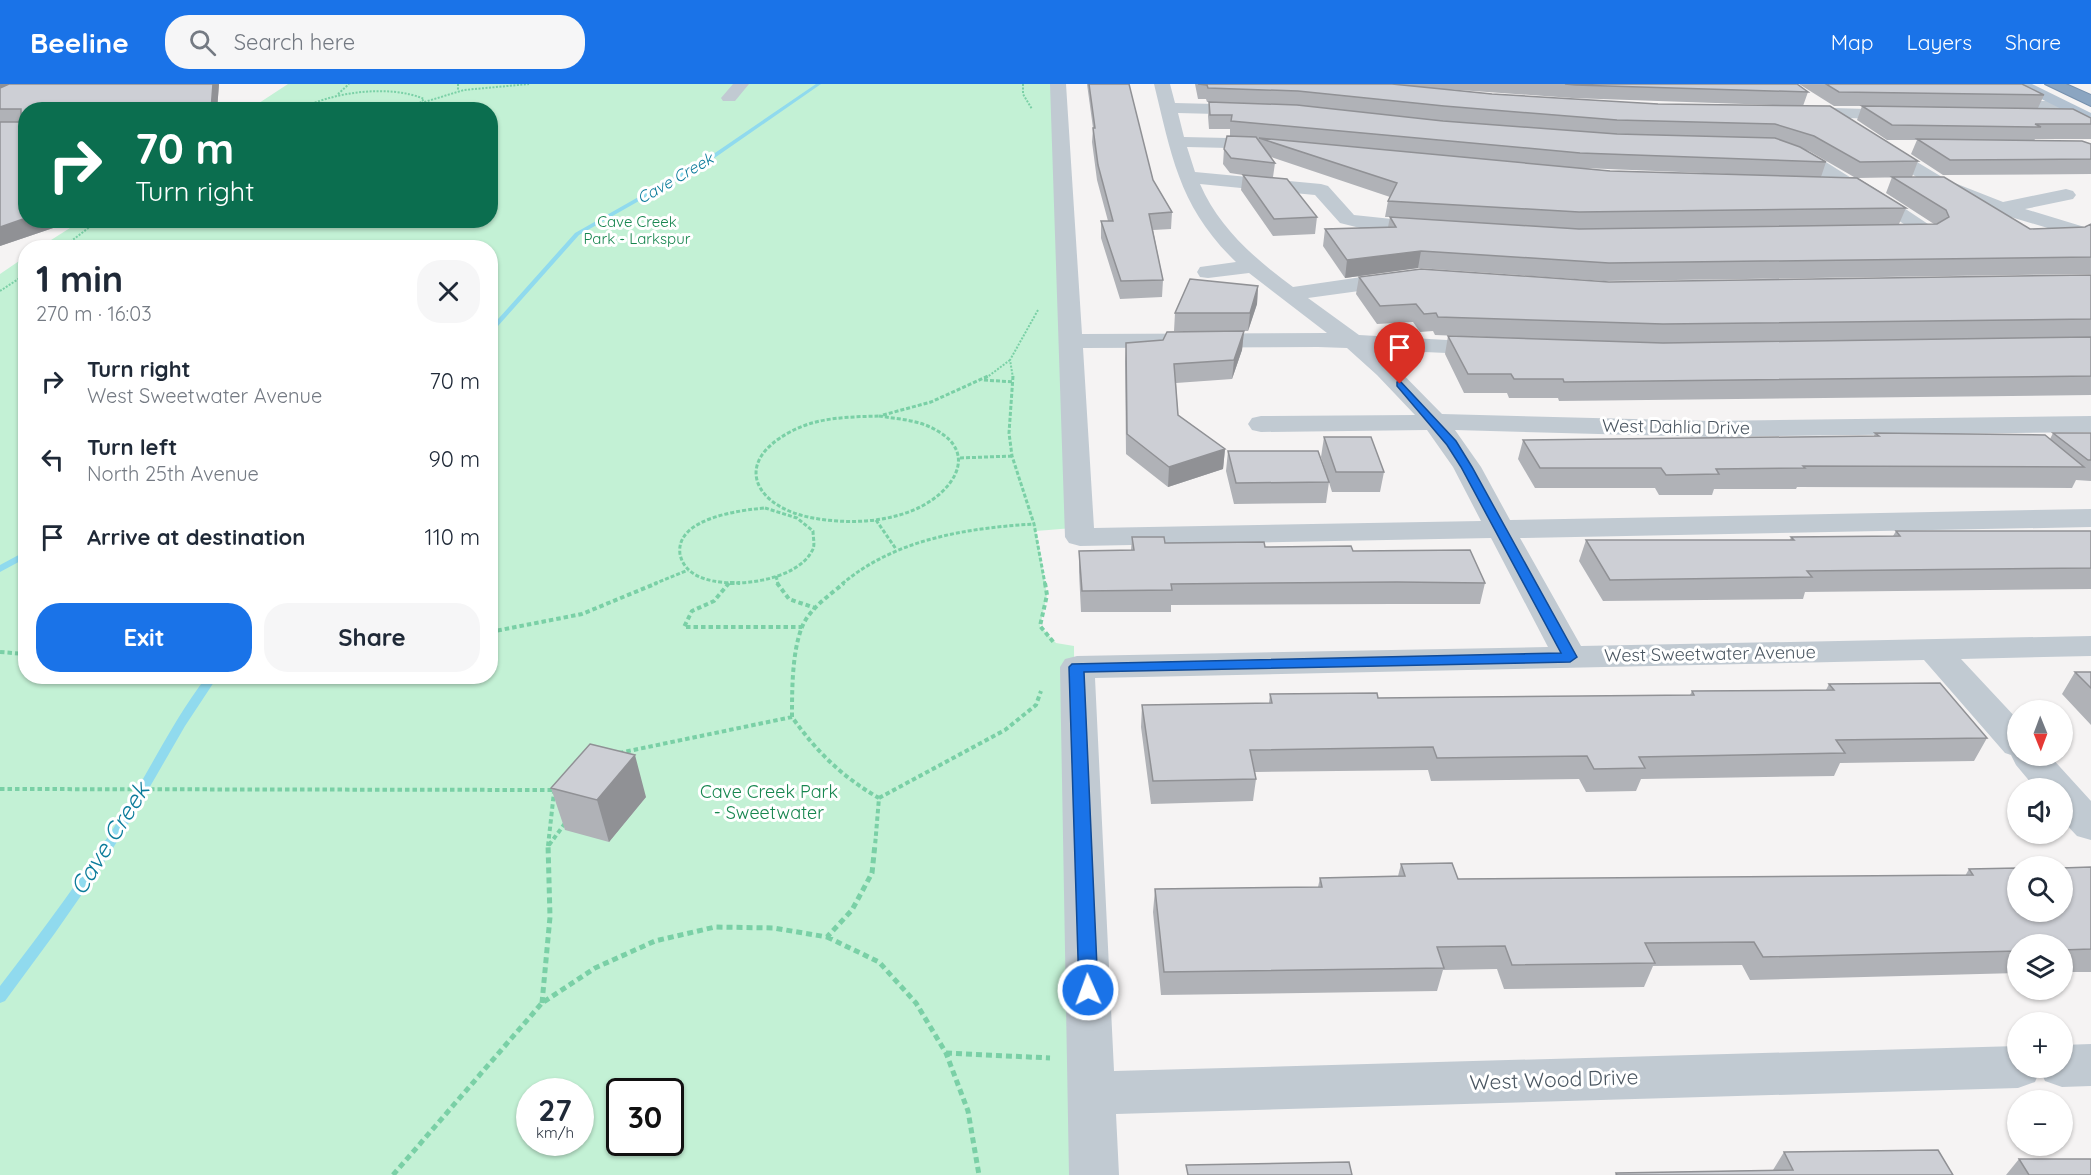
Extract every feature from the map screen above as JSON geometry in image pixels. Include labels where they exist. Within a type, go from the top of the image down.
[{"type":"highway","points":[[2053,84],[2089,112]]},
{"type":"highway","points":[[2076,84],[2091,91]]},
{"type":"main road","points":[[2020,84],[2064,106],[2089,112]]},
{"type":"street","points":[[729,99],[741,84]]},
{"type":"street","points":[[1058,84],[1080,537],[2091,518]]},
{"type":"street","points":[[1162,84],[1188,177],[1209,219],[1230,245],[1287,294],[1354,342],[1412,395],[1467,467],[1570,657]]},
{"type":"street","points":[[1800,94],[1940,184],[2001,208],[2091,235]]},
{"type":"street","points":[[2064,106],[1978,111],[2089,112]]},
{"type":"street","points":[[1169,108],[1275,111]]},
{"type":"street","points":[[1786,112],[1827,111],[1852,115],[1918,111]]},
{"type":"street","points":[[1178,142],[1291,145]]},
{"type":"street","points":[[1770,146],[1788,149],[1804,156],[1930,232],[1883,232]]},
{"type":"street","points":[[1883,147],[1918,148]]},
{"type":"street","points":[[1188,177],[1321,190],[1347,219],[1368,224],[1449,229]]},
{"type":"street","points":[[1815,185],[1940,184]]},
{"type":"street","points":[[2001,208],[2066,195]]},
{"type":"street","points":[[1208,272],[1255,266]]},
{"type":"street","points":[[1287,294],[1377,280],[1428,277]]},
{"type":"street","points":[[1072,341],[1287,339],[1514,349]]},
{"type":"street","name":"West Dahlia Drive","points":[[1261,424],[1434,423],[1711,429],[2091,424]]},
{"type":"street","name":"West Sweetwater Avenue","points":[[1057,668],[2091,646]]},
{"type":"street","points":[[1934,650],[2007,732]]},
{"type":"street","points":[[1057,668],[1091,1076],[1094,1175]]},
{"type":"street","points":[[2038,766],[2048,778]]},
{"type":"street","points":[[2073,806],[2091,826]]},
{"type":"street","points":[[2073,1066],[2091,1065]]},
{"type":"street","name":"West Wood Drive","points":[[1091,1076],[2007,1067]]},
{"type":"path","points":[[338,94],[349,84]]},
{"type":"path","points":[[458,84],[458,91]]},
{"type":"path","points":[[312,102],[319,98],[338,94],[377,89],[396,89],[419,94],[529,84]]},
{"type":"path","points":[[1023,84],[1023,94],[1034,112]]},
{"type":"path","points":[[425,102],[450,92]]},
{"type":"path","points":[[419,94],[424,99],[420,102]]},
{"type":"path","points":[[73,240],[88,228]]},
{"type":"path","points":[[0,291],[18,279]]},
{"type":"path","points":[[879,416],[910,421],[937,430],[954,445],[960,458],[957,476],[942,494],[916,509],[876,520],[835,522],[788,512],[765,508],[742,509],[715,516],[696,526],[680,545],[680,558],[688,570],[698,576],[741,584],[776,576],[803,562],[813,549],[813,531],[804,520],[788,512],[765,498],[754,481],[756,462],[768,447],[790,432],[820,421],[879,416],[931,402],[983,380],[1010,360],[1039,308]]},
{"type":"path","points":[[879,798],[1005,730],[1036,705],[1057,668],[1056,643],[1040,626],[1047,595],[1034,524],[1012,456],[1009,433],[1014,382],[1010,360]]},
{"type":"path","points":[[983,380],[1014,382]]},
{"type":"path","points":[[960,458],[1012,456]]},
{"type":"path","points":[[876,520],[896,549]]},
{"type":"path","points":[[879,798],[852,784],[818,754],[792,717],[792,684],[802,627],[815,608],[852,576],[896,549],[981,527],[1034,524]]},
{"type":"path","points":[[498,630],[582,614],[688,570]]},
{"type":"path","points":[[776,576],[782,594],[794,603],[815,608]]},
{"type":"path","points":[[729,583],[721,596],[706,607],[692,611],[684,627],[802,627]]},
{"type":"path","points":[[0,652],[18,653]]},
{"type":"path","points":[[616,753],[792,717]]},
{"type":"path","points":[[0,789],[554,792],[562,787]]},
{"type":"path","points":[[542,1003],[550,917],[548,846],[554,792]]},
{"type":"path","points":[[827,937],[852,909],[872,873],[879,798]]},
{"type":"path","points":[[548,846],[568,819]]},
{"type":"path","points":[[393,1175],[542,1003],[595,968],[655,940],[715,927],[774,928],[827,937],[879,962],[916,1003],[946,1053],[968,1111],[979,1175]]},
{"type":"path","points":[[946,1053],[1091,1076]]},
{"type":"green space","name":"Cave Creek Park - Sweetwater","points":[[288,84],[1052,84],[1073,528],[1036,531],[1047,595],[1040,626],[1056,643],[1074,646],[1077,1175],[0,1175],[0,274],[18,262],[18,684],[498,684],[498,240],[51,240],[70,228],[498,228],[498,102],[261,102]]},
{"type":"building","points":[[9,84],[213,84],[212,102],[18,102],[18,109],[0,109],[0,88]]},
{"type":"building","points":[[1089,84],[1129,84],[1153,180],[1172,212],[1149,214],[1163,280],[1121,281],[1101,221],[1113,221],[1098,165]]},
{"type":"building","points":[[1198,84],[1392,84],[1492,94],[1658,104],[1830,106],[1918,161],[1860,162],[1814,136],[1775,124],[1617,120],[1298,91],[1208,88],[1207,85]]},
{"type":"building","points":[[1565,84],[1797,84],[1808,92],[1575,85]]},
{"type":"building","points":[[1826,84],[2022,84],[2044,95],[1839,92]]},
{"type":"building","points":[[1209,102],[1297,105],[1443,121],[1617,134],[1775,138],[1800,147],[1826,162],[1580,153],[1231,121],[1232,115],[1210,115]]},
{"type":"building","points":[[1862,106],[2073,109],[2091,118],[2091,124],[2035,124],[2041,127],[1892,125]]},
{"type":"building","points":[[0,122],[18,122],[18,221],[0,227]]},
{"type":"building","points":[[1227,136],[1256,137],[1275,163],[1231,158],[1224,149]]},
{"type":"building","points":[[1259,138],[1610,171],[1857,178],[1906,208],[1579,212],[1388,201],[1397,183]]},
{"type":"building","points":[[1917,139],[2082,141],[2091,144],[2091,159],[1950,160]]},
{"type":"building","points":[[1243,175],[1287,179],[1317,217],[1274,219]]},
{"type":"building","points":[[1892,177],[1944,177],[2030,229],[2085,227],[2091,224],[2091,257],[1609,263],[1421,251],[1347,260],[1325,229],[1396,227],[1390,217],[1579,229],[1937,224],[1949,217],[1946,210]]},
{"type":"building","points":[[1421,269],[1609,282],[2091,275],[2091,319],[1663,324],[1438,317],[1436,313],[1424,314],[1416,304],[1380,306],[1359,277]]},
{"type":"building","points":[[1190,279],[1258,286],[1250,313],[1175,313]]},
{"type":"building","points":[[1244,331],[1234,360],[1174,364],[1178,415],[1225,449],[1169,467],[1127,434],[1126,343],[1163,340],[1167,332]]},
{"type":"building","points":[[1448,336],[1663,343],[2091,337],[2091,376],[1564,382],[1563,379],[1514,379],[1511,374],[1468,374]]},
{"type":"building","points":[[1875,433],[2045,435],[2084,467],[1803,466],[1805,468],[1716,469],[1719,474],[1666,475],[1661,468],[1540,468],[1523,440],[1879,436]]},
{"type":"building","points":[[2053,433],[2091,433],[2091,460],[2088,460]]},
{"type":"building","points":[[1324,437],[1371,437],[1384,472],[1336,472]]},
{"type":"building","points":[[1228,451],[1318,451],[1329,482],[1236,483]]},
{"type":"building","points":[[1896,531],[2091,531],[2091,568],[1807,571],[1812,577],[1610,580],[1586,540],[1794,540],[1791,537],[1900,536]]},
{"type":"building","points":[[1132,537],[1164,537],[1165,543],[1264,542],[1265,547],[1351,546],[1353,551],[1470,550],[1485,583],[1171,584],[1172,590],[1082,591],[1079,551],[1134,550]]},
{"type":"building","points":[[2075,672],[2091,672],[2091,688]]},
{"type":"building","points":[[1940,683],[1987,738],[1836,740],[1845,753],[1639,757],[1645,768],[1594,769],[1587,756],[1437,758],[1433,747],[1250,750],[1256,779],[1153,781],[1142,705],[1272,703],[1270,694],[1377,693],[1378,698],[1694,695],[1692,691],[1834,690],[1829,684]]},
{"type":"building","points":[[590,744],[635,755],[597,800],[551,788]]},
{"type":"building","points":[[1452,863],[1458,879],[1973,875],[1969,869],[2007,868],[2007,922],[2073,922],[2073,868],[2091,867],[2091,949],[2073,950],[2073,934],[2007,934],[2007,951],[1763,957],[1754,942],[1645,943],[1655,963],[1512,965],[1505,946],[1437,947],[1444,968],[1164,972],[1155,889],[1322,887],[1320,878],[1405,876],[1401,864]]},
{"type":"building","points":[[1938,1150],[1953,1175],[1617,1175],[1616,1173],[1793,1170],[1784,1152]]},
{"type":"building","points":[[2019,1159],[2091,1159],[2091,1175],[2029,1175]]},
{"type":"building","points":[[1349,1162],[1352,1175],[1188,1175],[1186,1165]]},
{"type":"waterway","name":"Cave Creek","points":[[498,324],[577,234],[711,158],[819,84]]},
{"type":"waterway","points":[[0,569],[18,559]]},
{"type":"waterway","name":"Cave Creek","points":[[0,997],[98,860],[207,684]]},
{"type":"route","points":[[1088,990],[1077,667],[1570,657],[1467,467],[1452,444],[1412,395],[1400,384]]},
{"type":"park label","name":"Cave Creek Park - Larkspur","points":[[637,230]]}]
